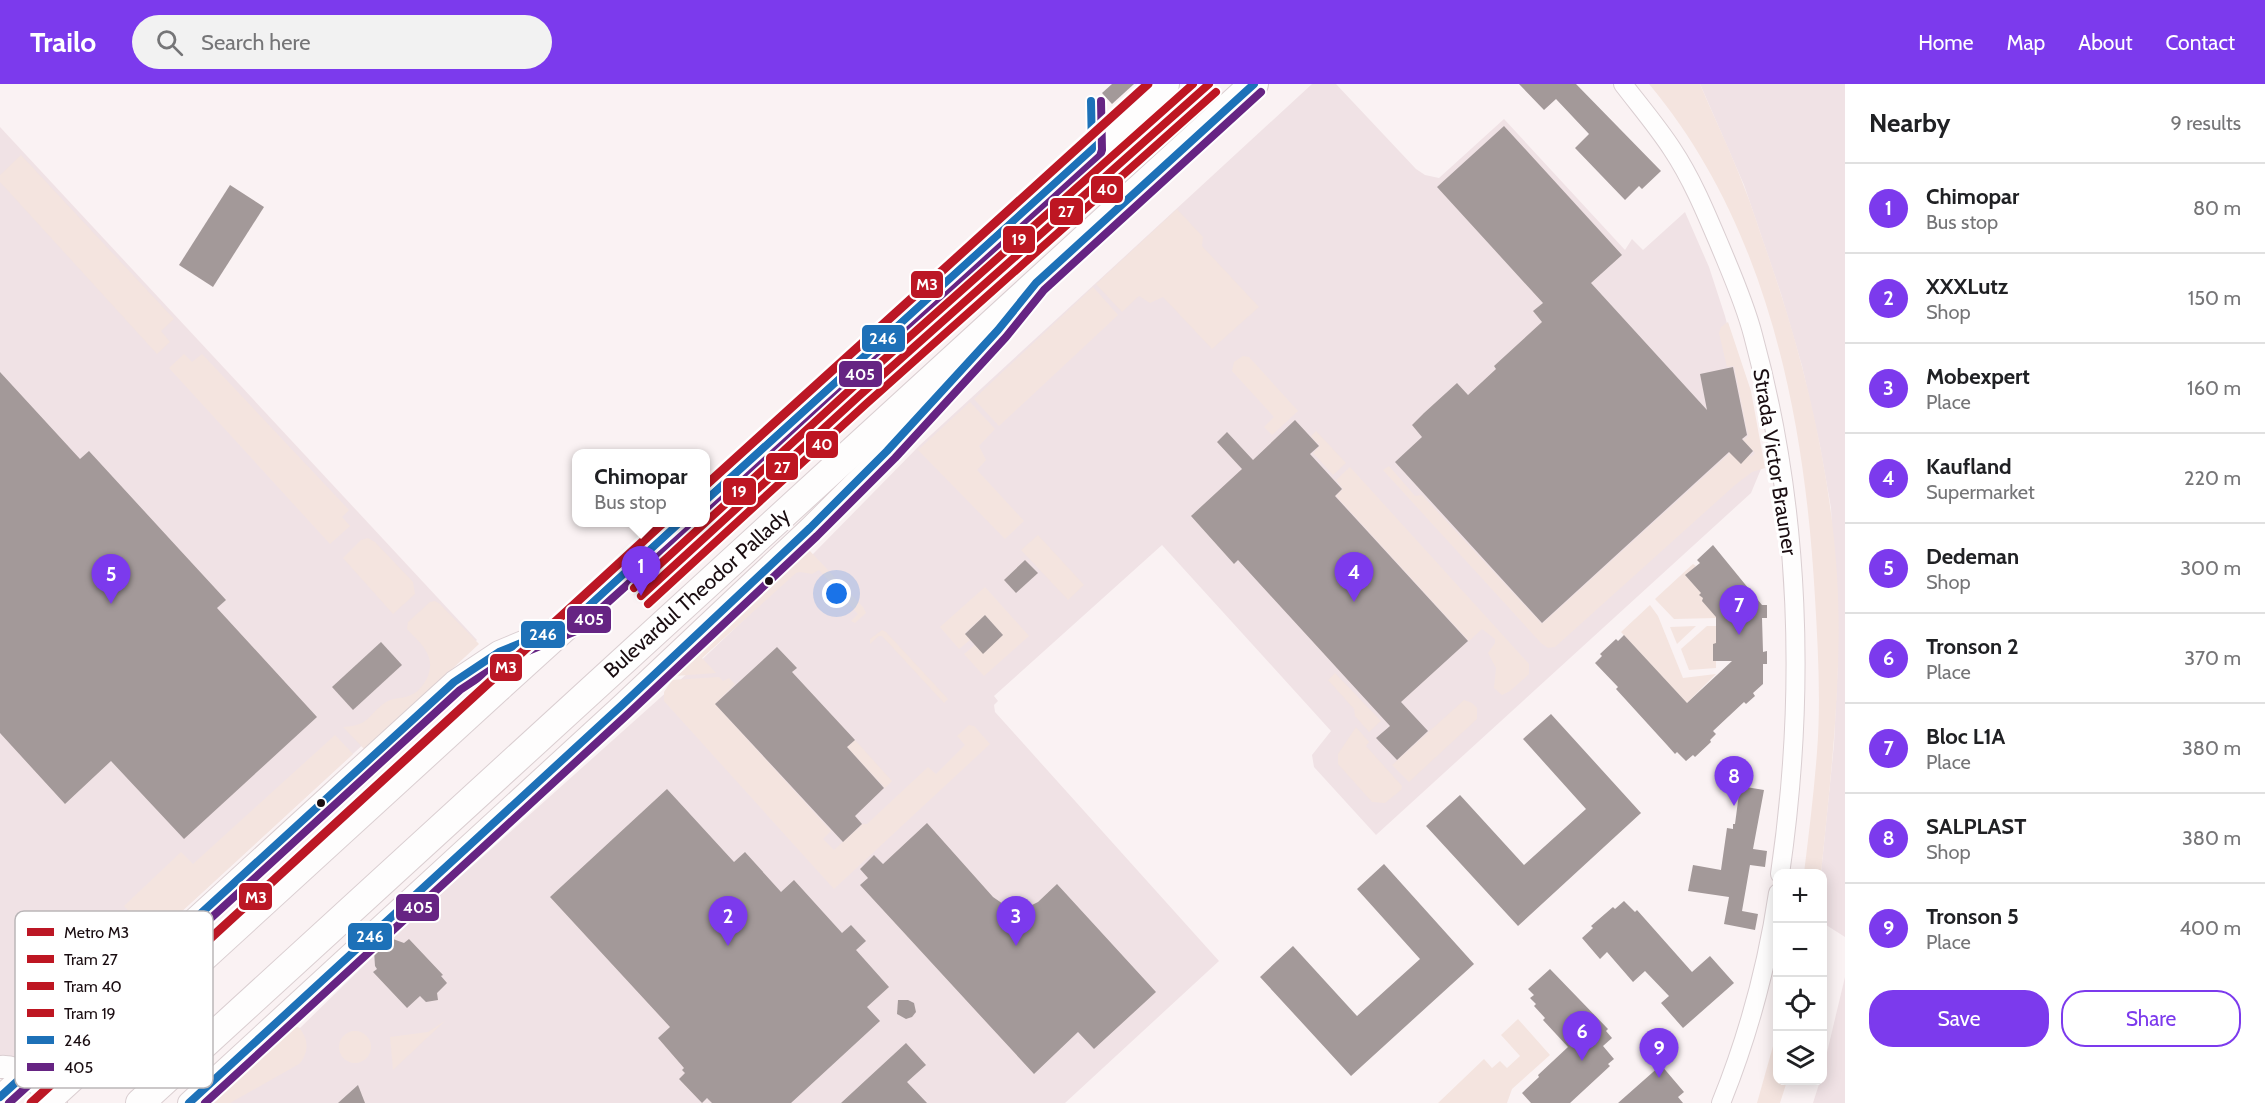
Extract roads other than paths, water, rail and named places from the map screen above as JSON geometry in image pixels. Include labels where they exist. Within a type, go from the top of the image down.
[{"type":"main road","points":[[710,495],[1165,84]]},
{"type":"main road","name":"Bulevardul Theodor Pallady","points":[[213,1036],[1254,84]]},
{"type":"main road","points":[[213,948],[676,527]]},
{"type":"main road","points":[[44,1103],[60,1088]]},
{"type":"main road","name":"Bulevardul Theodor Pallady","points":[[140,1103],[156,1088]]},
{"type":"street","name":"Strada Victor Brauner","points":[[1623,84],[1672,148],[1710,222],[1753,333],[1773,420],[1790,546],[1795,644],[1794,749],[1780,869]]},
{"type":"street","points":[[213,1081],[621,706],[810,528],[887,451],[998,330],[1036,283]]},
{"type":"street","points":[[203,911],[454,682],[499,652],[570,623]]},
{"type":"street","points":[[1721,1103],[1755,1007],[1773,922]]},
{"type":"street","points":[[0,1067],[15,1068]]},
{"type":"street","points":[[0,1097],[15,1083]]},
{"type":"street","points":[[40,1088],[56,1103]]},
{"type":"street","points":[[189,1103],[205,1088]]},
{"type":"metro line","name":"M3","points":[[710,481],[1148,84]]},
{"type":"metro line","name":"M3","points":[[213,936],[659,527]]},
{"type":"metro line","name":"M3","points":[[31,1103],[47,1088]]},
{"type":"tram line","name":"19","points":[[710,518],[852,388],[1193,84]]},
{"type":"tram line","name":"27","points":[[641,596],[859,396],[1209,84]]},
{"type":"tram line","name":"40","points":[[648,604],[866,404],[1216,92]]},
{"type":"tram line","name":"19","points":[[634,588],[700,527]]},
{"type":"place","name":"Chimopar","points":[[641,596]]},
{"type":"place","name":"Kaufland","points":[[1354,602]]},
{"type":"place","name":"Dedeman","points":[[111,604]]},
{"type":"place","name":"Bloc L1A","points":[[1739,635]]},
{"type":"place","name":"SALPLAST","points":[[1734,806]]},
{"type":"place","name":"XXXLutz","points":[[728,946]]},
{"type":"place","name":"Mobexpert","points":[[1016,946]]},
{"type":"place","name":"Tronson 2","points":[[1582,1061]]},
{"type":"place","name":"Tronson 5","points":[[1659,1078]]}]
